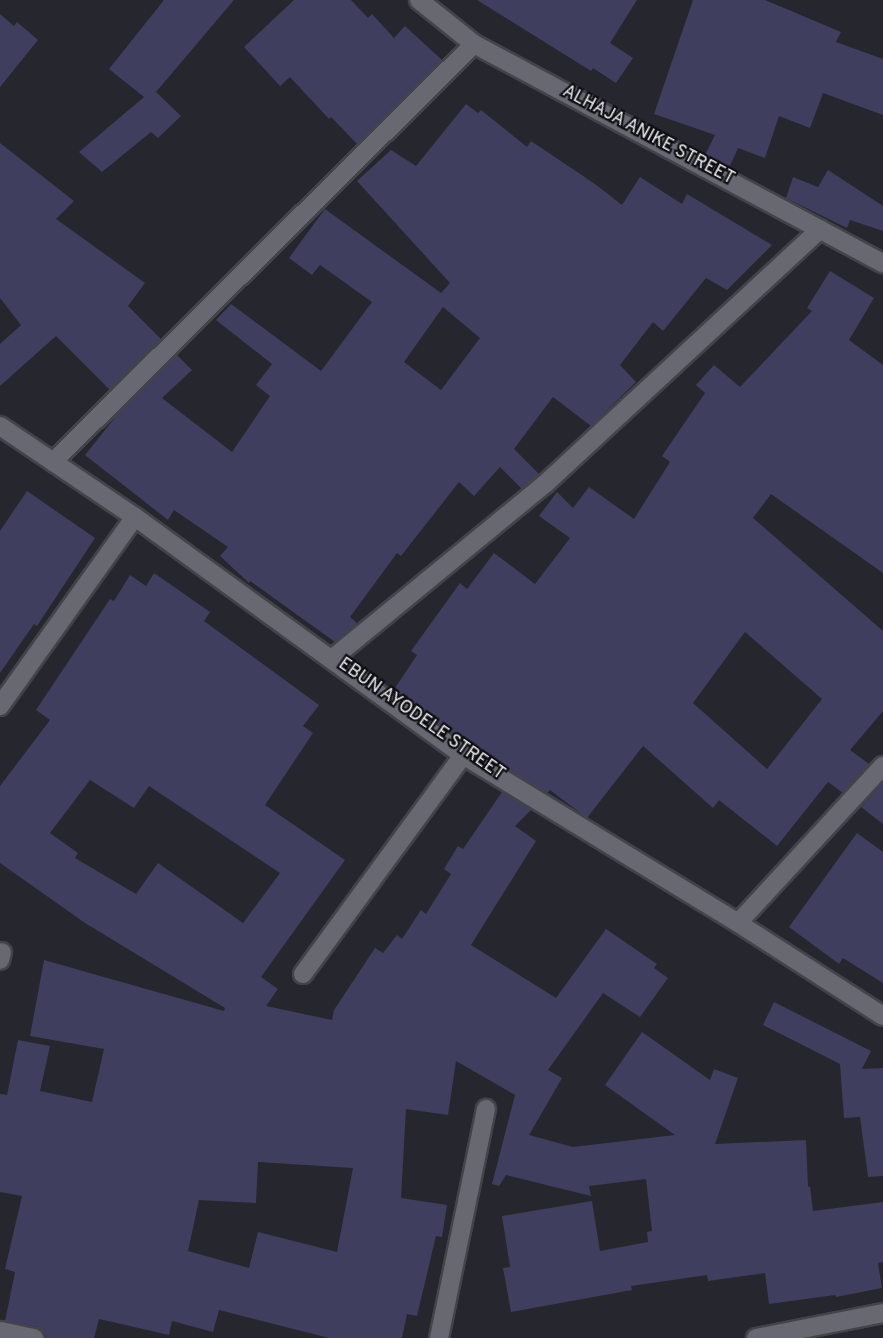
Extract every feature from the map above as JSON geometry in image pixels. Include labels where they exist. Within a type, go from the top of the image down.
[{"type":"street","name":"ALHAJA ANIKE STREET","points":[[418,0],[474,44],[883,263]]},
{"type":"street","points":[[53,462],[474,44]]},
{"type":"street","points":[[333,658],[545,484],[820,229]]},
{"type":"street","name":"EBUN AYODELE STREET","points":[[0,426],[135,517],[463,754],[738,923],[883,1016]]},
{"type":"street","points":[[0,706],[135,517]]},
{"type":"street","points":[[303,974],[463,754]]},
{"type":"street","points":[[738,923],[883,766]]},
{"type":"street","points":[[439,1338],[486,1109]]},
{"type":"street","points":[[756,1338],[883,1313]]},
{"type":"street","points":[[0,1332],[34,1338]]},
{"type":"building","points":[[164,0],[234,0],[156,92],[181,116],[158,138],[151,132],[102,172],[79,152],[144,97],[109,69]]},
{"type":"building","points":[[294,0],[351,0],[368,18],[372,14],[394,38],[405,26],[442,60],[357,144],[331,117],[329,119],[290,77],[280,86],[244,47]]},
{"type":"building","points":[[477,0],[637,0],[610,43],[633,58],[616,83],[593,68],[591,71]]},
{"type":"building","points":[[693,0],[765,0],[841,32],[836,42],[883,59],[883,115],[823,93],[810,128],[779,116],[765,158],[738,148],[729,168],[705,155],[715,135],[654,114]]},
{"type":"building","points":[[0,14],[14,26],[17,22],[38,40],[0,87]]},
{"type":"building","points":[[466,104],[478,113],[481,110],[527,147],[531,141],[622,205],[640,177],[682,204],[687,194],[772,245],[727,290],[706,278],[663,331],[653,322],[620,365],[636,382],[591,426],[553,397],[514,449],[539,474],[522,489],[500,467],[474,496],[459,482],[401,556],[397,553],[350,617],[357,623],[335,642],[250,581],[249,583],[220,556],[228,547],[174,510],[168,520],[85,455],[117,415],[177,355],[192,370],[162,398],[232,452],[270,396],[256,385],[272,364],[216,320],[231,304],[321,371],[372,302],[320,265],[312,275],[289,258],[325,209],[441,293],[450,283],[357,181],[391,150],[416,166]],"holes":[[[443,307],[480,338],[441,390],[404,362]]]},
{"type":"building","points":[[0,143],[74,201],[56,219],[145,283],[128,306],[161,339],[110,390],[56,336],[0,386],[0,344],[21,325],[0,298]]},
{"type":"building","points":[[828,170],[883,206],[883,231],[850,220],[847,228],[786,198],[793,177],[818,187]]},
{"type":"building","points":[[830,271],[874,298],[849,340],[883,365],[883,573],[771,494],[753,518],[883,631],[883,711],[850,750],[869,764],[843,793],[828,782],[777,846],[719,800],[713,808],[643,746],[587,818],[550,790],[547,793],[469,746],[393,691],[417,655],[411,651],[460,583],[467,589],[494,553],[535,584],[570,538],[539,516],[557,492],[573,508],[589,487],[634,519],[670,462],[662,456],[705,393],[696,385],[714,365],[740,387],[812,311],[807,308]],"holes":[[[745,632],[822,699],[767,769],[693,703]]]},
{"type":"building","points":[[27,491],[95,538],[37,626],[34,624],[0,673],[0,531]]},
{"type":"building","points":[[154,573],[210,612],[204,621],[319,705],[303,726],[313,733],[265,805],[345,860],[261,977],[278,989],[266,1006],[332,1020],[334,1010],[375,948],[383,953],[397,935],[402,939],[421,910],[426,914],[451,874],[444,869],[458,846],[463,849],[502,792],[531,810],[515,826],[536,841],[471,945],[556,998],[606,929],[657,964],[654,968],[668,978],[640,1017],[603,993],[548,1070],[562,1078],[529,1135],[573,1147],[675,1135],[605,1085],[642,1032],[710,1080],[714,1069],[738,1078],[715,1144],[806,1140],[808,1187],[810,1186],[813,1211],[883,1202],[883,1262],[878,1263],[882,1288],[836,1297],[835,1295],[769,1304],[765,1273],[708,1281],[707,1275],[631,1286],[632,1290],[511,1312],[503,1268],[510,1267],[502,1216],[592,1201],[600,1251],[648,1242],[647,1232],[652,1231],[646,1179],[589,1186],[591,1196],[506,1175],[499,1186],[492,1184],[515,1095],[456,1061],[448,1115],[406,1109],[401,1198],[447,1205],[442,1237],[436,1236],[417,1316],[407,1314],[402,1338],[329,1338],[219,1310],[213,1332],[172,1321],[169,1335],[99,1319],[94,1338],[46,1338],[37,1327],[5,1321],[15,1272],[5,1269],[22,1196],[0,1192],[0,1094],[7,1095],[18,1040],[50,1046],[40,1091],[92,1102],[104,1049],[30,1036],[44,960],[224,1011],[225,1008],[85,923],[0,863],[0,786],[50,720],[36,710],[110,599],[114,601],[130,575],[146,586]],"holes":[[[90,780],[134,808],[149,786],[280,873],[243,923],[158,863],[136,894],[75,858],[78,853],[50,833]],[[258,1162],[353,1168],[337,1252],[258,1232],[249,1268],[188,1251],[199,1200],[256,1203]]]},
{"type":"building","points":[[883,783],[883,824],[861,807]]},
{"type":"building","points":[[857,833],[883,852],[883,983],[843,958],[839,964],[789,927]]},
{"type":"building","points":[[774,1002],[871,1051],[862,1069],[883,1068],[883,1176],[868,1177],[860,1117],[844,1118],[840,1064],[763,1025]]}]
